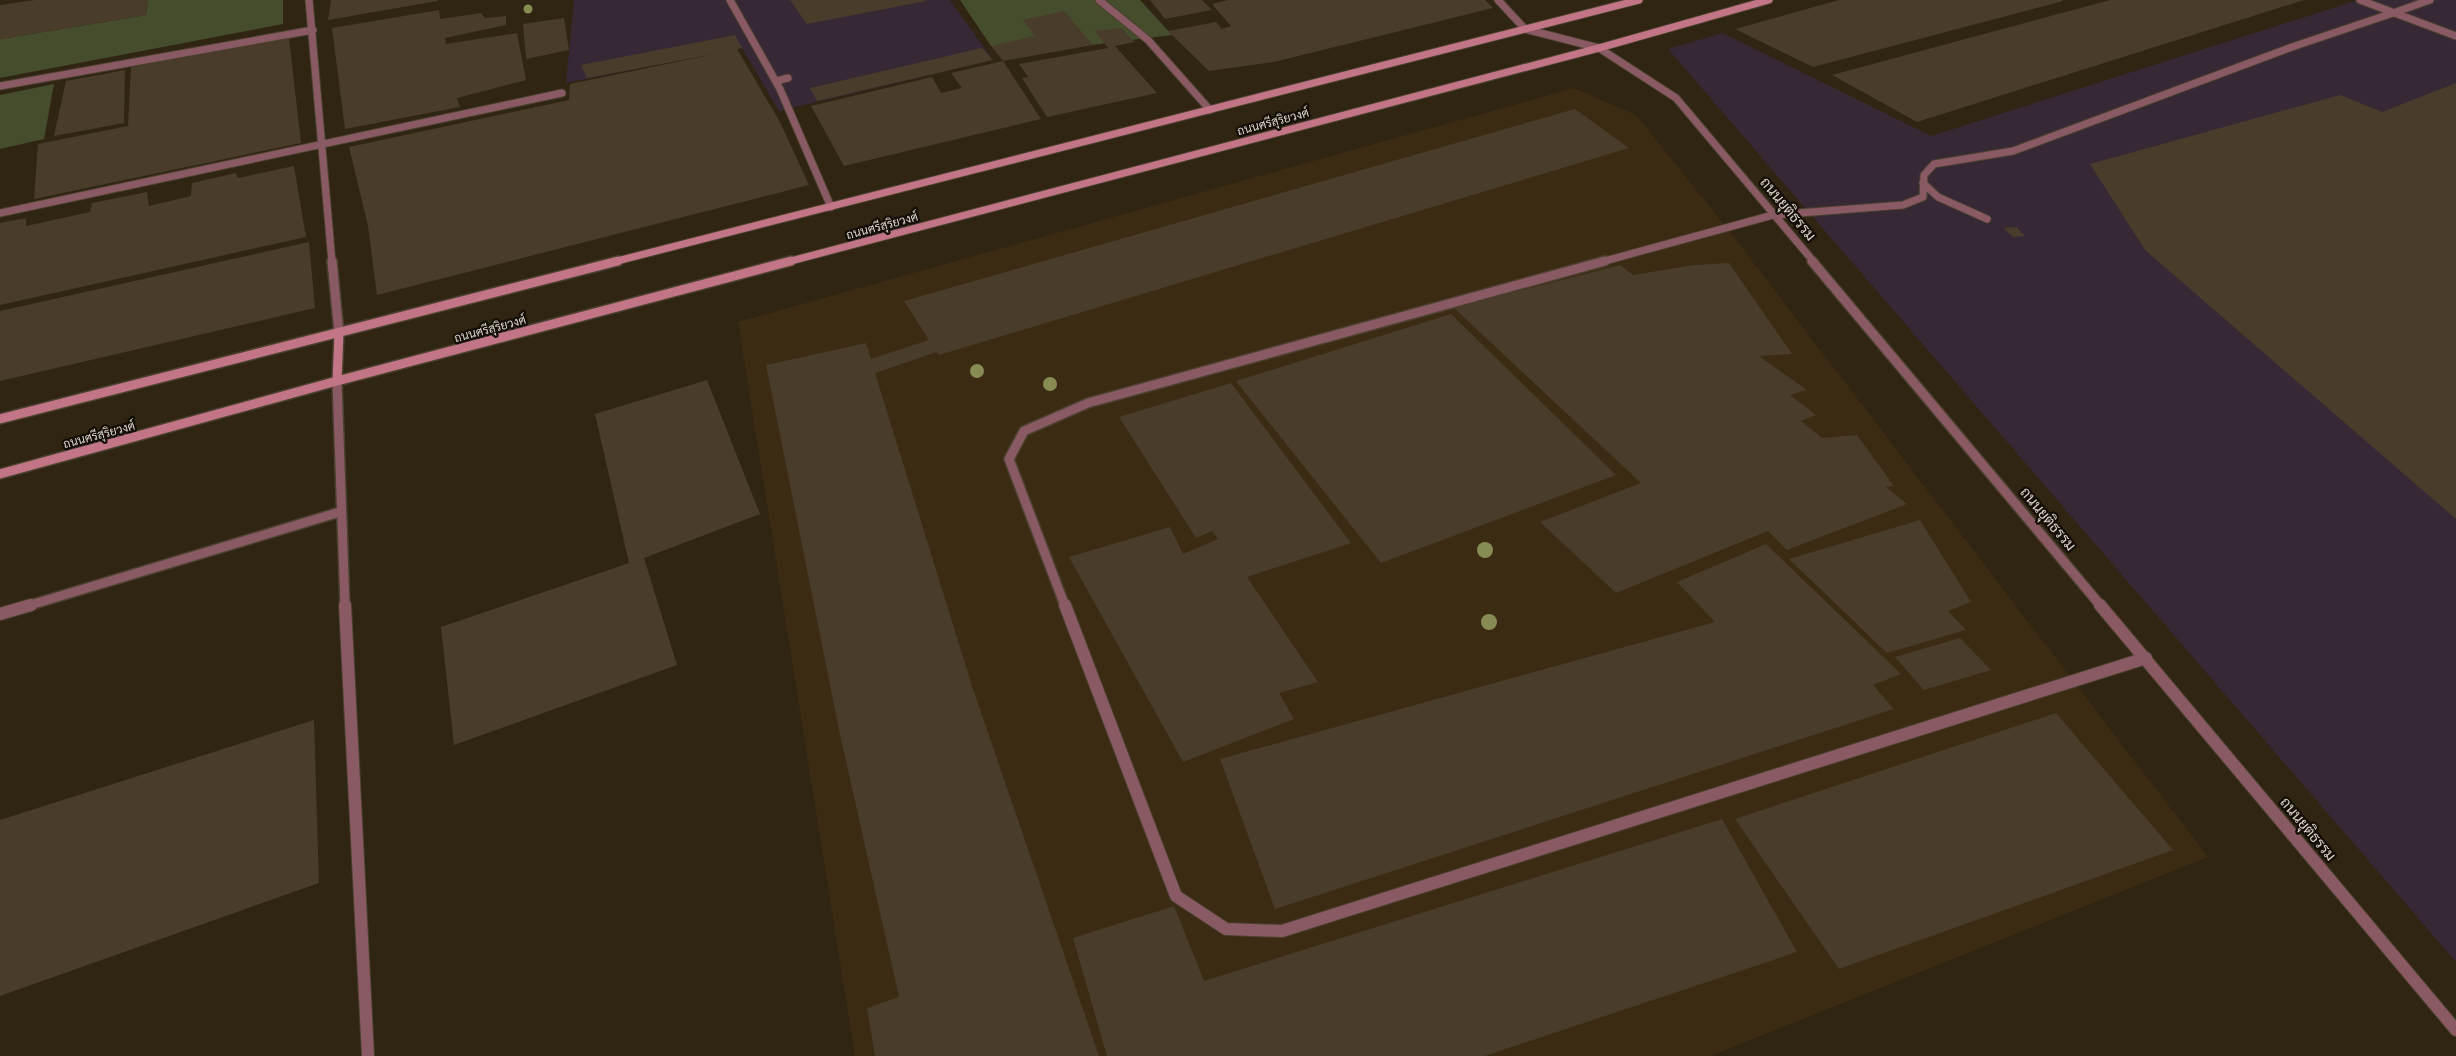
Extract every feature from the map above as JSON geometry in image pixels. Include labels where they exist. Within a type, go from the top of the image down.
[{"type":"main road","name":"ถนนศรีสุริยวงศ์","points":[[0,419],[1639,0]]},
{"type":"main road","name":"ถนนศรีสุริยวงศ์","points":[[0,474],[337,381],[1599,48],[1769,0]]},
{"type":"main road","points":[[337,381],[339,333]]},
{"type":"street","points":[[309,0],[313,30],[320,146],[339,333]]},
{"type":"street","points":[[730,0],[776,81],[831,207]]},
{"type":"street","points":[[1099,0],[1148,40],[1210,110]]},
{"type":"street","points":[[1498,0],[1525,29]]},
{"type":"street","points":[[2360,0],[2456,36]]},
{"type":"street","points":[[2146,658],[1282,931],[1226,929],[1176,896],[1009,458],[1024,430],[1088,403],[1773,215],[1903,205],[1924,197],[1922,176],[1926,169],[1934,164],[2013,151],[2292,47],[2430,0]]},
{"type":"street","name":"ถนนยุติธรรม","points":[[1525,29],[1599,48],[1676,98],[2456,1030]]},
{"type":"street","points":[[0,86],[313,30]]},
{"type":"street","points":[[776,81],[788,78]]},
{"type":"street","points":[[0,213],[562,93]]},
{"type":"street","points":[[1923,183],[1943,200],[1987,219]]},
{"type":"street","points":[[337,381],[340,512],[368,1056]]},
{"type":"street","points":[[0,614],[340,512]]},
{"type":"shaded area","points":[[574,0],[950,0],[993,60],[779,111],[742,48],[566,83]]},
{"type":"shaded area","points":[[2358,0],[2456,0],[2456,962],[1668,49],[1723,33],[1931,136]]},
{"type":"shaded area","points":[[1574,88],[1636,115],[1727,228],[2208,857],[1711,1056],[855,1056],[738,322]]},
{"type":"green space","points":[[148,0],[283,0],[283,24],[0,78],[0,39],[146,15]]},
{"type":"green space","points":[[960,0],[1140,0],[1172,35],[1092,45],[991,46]]},
{"type":"green space","points":[[54,84],[44,139],[0,149],[0,95]]},
{"type":"building","points":[[35,0],[148,0],[146,15],[0,39],[0,5]]},
{"type":"building","points":[[331,0],[438,0],[438,1],[328,20]]},
{"type":"building","points":[[790,0],[926,0],[926,1],[807,24]]},
{"type":"building","points":[[1150,0],[1202,0],[1212,10],[1165,19]]},
{"type":"building","points":[[1228,0],[1485,0],[1493,8],[1274,62],[1209,71],[1168,31],[1216,22],[1222,29],[1231,26],[1212,4]]},
{"type":"building","points":[[1839,0],[2063,1],[1813,67],[1735,29]]},
{"type":"building","points":[[2110,0],[2304,0],[1917,122],[1832,75]]},
{"type":"building","points":[[439,10],[440,19],[481,13],[485,18],[506,16],[506,25],[445,38],[446,44],[517,33],[526,80],[457,98],[460,107],[345,129],[332,28]]},
{"type":"building","points":[[1064,11],[1093,45],[1003,61],[991,46],[1035,36],[1023,20]]},
{"type":"building","points":[[564,18],[569,50],[526,59],[523,24]]},
{"type":"building","points":[[1121,28],[1135,42],[1115,46],[1157,93],[1047,117],[1022,78],[1028,77],[1019,64],[1108,48],[1095,31]]},
{"type":"building","points":[[735,35],[742,48],[737,49],[780,122],[809,185],[377,295],[368,226],[349,147],[569,100],[570,84],[715,54],[587,78],[581,65]]},
{"type":"building","points":[[289,38],[301,143],[34,199],[38,144],[128,126],[131,67]]},
{"type":"building","points":[[982,48],[993,60],[817,101],[810,88]]},
{"type":"building","points":[[1003,61],[1041,119],[844,166],[811,106],[932,77],[941,93],[962,88],[951,73]]},
{"type":"building","points":[[125,70],[124,123],[54,136],[66,81]]},
{"type":"building","points":[[2456,83],[2456,519],[2145,250],[2090,164],[2340,95],[2382,112]]},
{"type":"building","points":[[1575,109],[1629,148],[939,355],[937,352],[875,373],[973,689],[1099,1056],[875,1056],[867,1008],[899,997],[839,730],[766,365],[866,343],[871,359],[929,340],[904,301]]},
{"type":"building","points":[[294,166],[306,237],[0,305],[0,223],[26,218],[26,226],[90,212],[92,203],[147,192],[149,206],[191,196],[192,183],[236,173],[238,178]]},
{"type":"building","points":[[2016,227],[2025,236],[2013,237],[2004,228]]},
{"type":"building","points":[[309,242],[315,308],[0,381],[0,311]]},
{"type":"building","points":[[1729,263],[1792,354],[1759,356],[1807,390],[1790,395],[1816,415],[1801,421],[1822,438],[1857,435],[1894,486],[1886,487],[1907,504],[1787,550],[1768,531],[1616,593],[1540,522],[1641,483],[1454,308],[1620,265],[1633,275],[1694,265]]},
{"type":"building","points":[[1451,314],[1616,475],[1381,563],[1236,381]]},
{"type":"building","points":[[707,380],[760,514],[644,558],[677,665],[454,745],[441,627],[629,563],[595,414]]},
{"type":"building","points":[[1231,383],[1351,543],[1247,577],[1318,682],[1279,693],[1294,719],[1183,762],[1069,557],[1170,527],[1183,554],[1218,539],[1212,531],[1196,538],[1119,417]]},
{"type":"building","points":[[1920,520],[1971,602],[1948,611],[1966,630],[1887,653],[1789,559]]},
{"type":"building","points":[[1766,544],[1901,674],[1873,685],[1894,709],[1275,909],[1220,759],[1715,622],[1677,582]]},
{"type":"building","points":[[1960,638],[1991,670],[1924,690],[1895,657]]},
{"type":"building","points":[[2056,713],[2173,850],[1839,969],[1735,819]]},
{"type":"building","points":[[314,720],[319,883],[0,996],[0,820]]},
{"type":"building","points":[[1722,819],[1797,952],[1485,1056],[1107,1056],[1073,938],[1174,906],[1204,981]]}]
